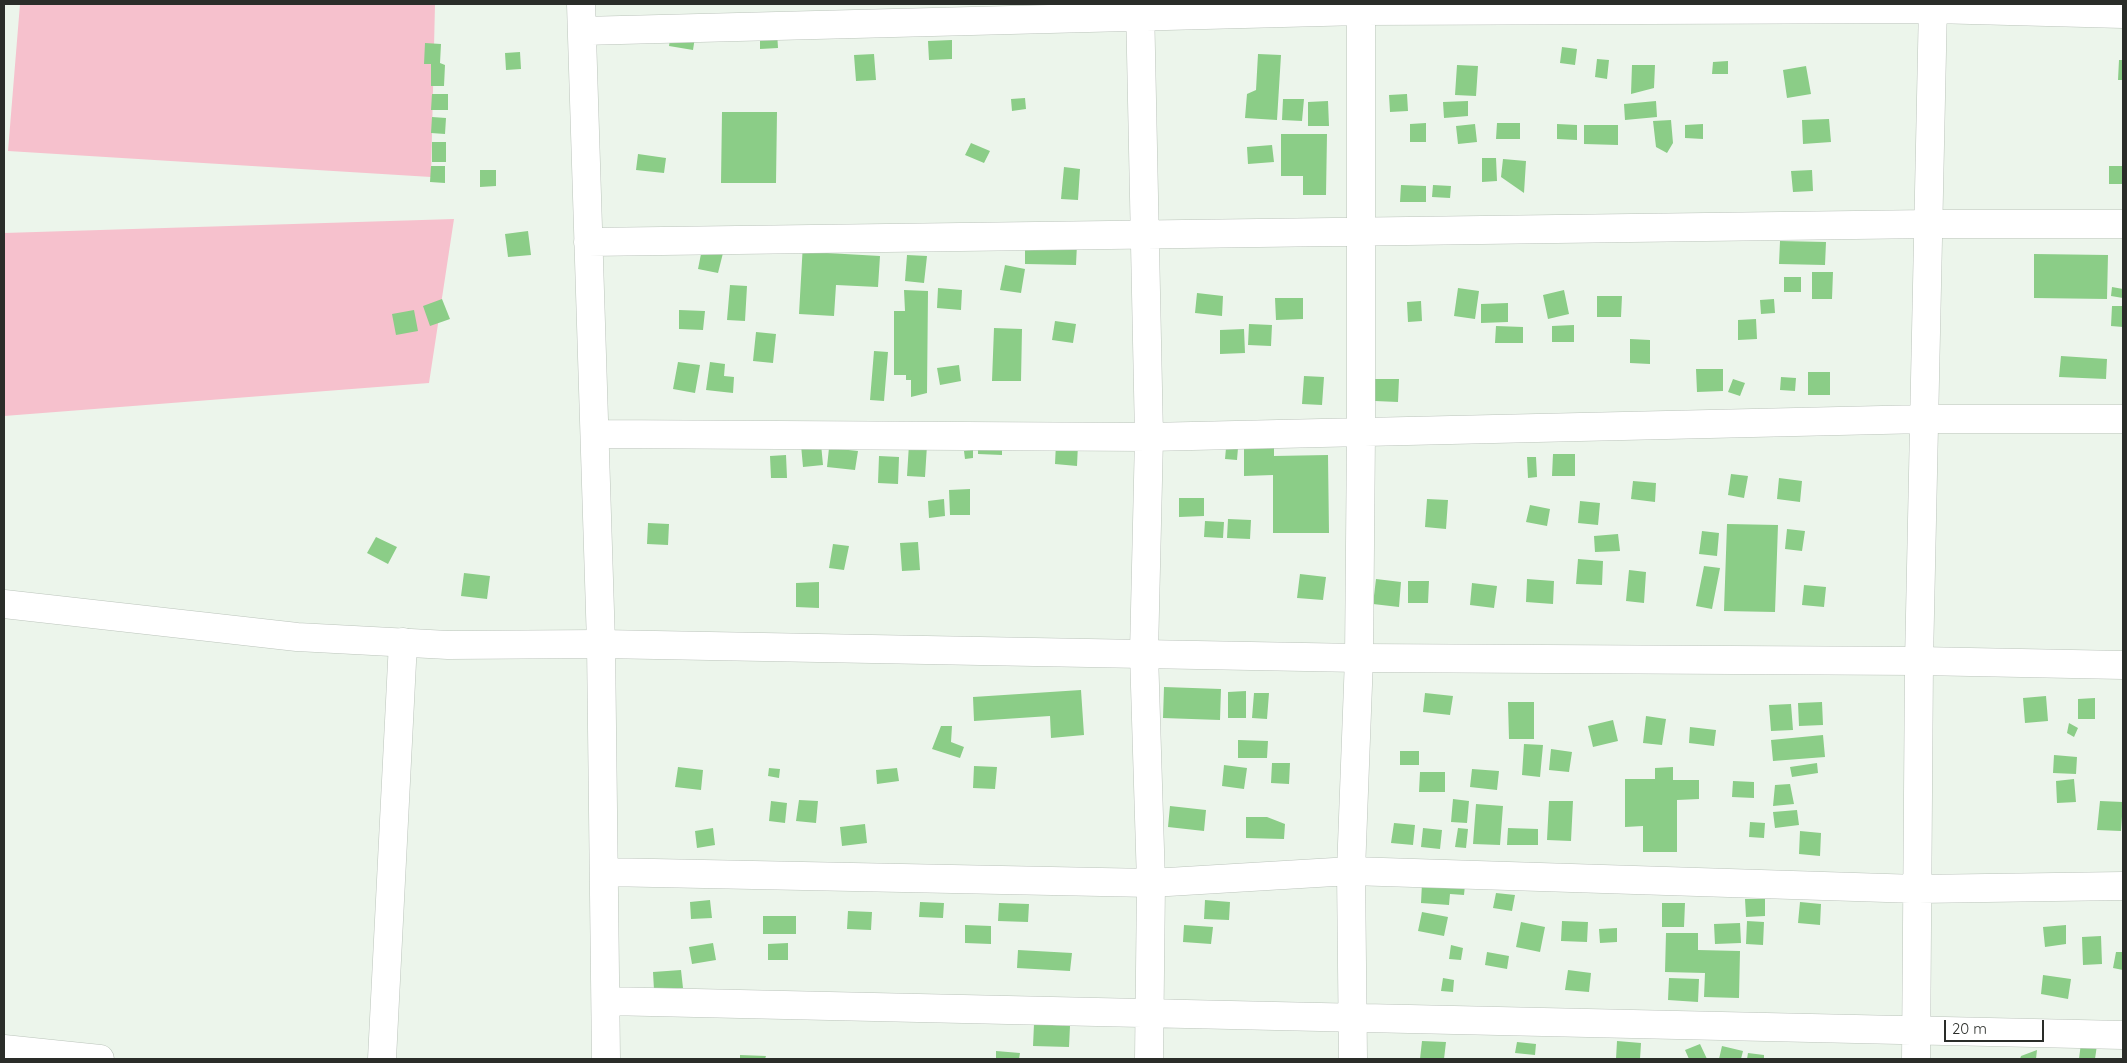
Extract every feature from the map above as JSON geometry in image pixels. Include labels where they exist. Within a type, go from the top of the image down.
[{"type":"street","points":[[581,4],[601,644],[606,1059]]},
{"type":"street","points":[[582,31],[1140,11],[1361,7],[1933,6],[2123,14]]},
{"type":"street","points":[[1916,1059],[1919,661],[1933,6]]},
{"type":"street","points":[[1353,1059],[1351,872],[1359,658],[1362,232],[1361,7]]},
{"type":"street","points":[[1140,11],[1149,437],[1144,653],[1151,883],[1149,1059]]},
{"type":"street","points":[[588,242],[1929,224],[2123,224]]},
{"type":"street","points":[[594,434],[1149,437],[1925,419],[2123,420]]},
{"type":"street","points":[[4,604],[297,637],[448,645],[601,644],[1359,658],[1919,661],[2123,665]]},
{"type":"street","points":[[382,1059],[403,642]]},
{"type":"street","points":[[604,872],[1151,883],[1351,872],[1918,888],[2123,886]]},
{"type":"street","points":[[606,1001],[2123,1035]]},
{"type":"street","points":[[4,1050],[100,1059]]},
{"type":"shaded area","points":[[20,4],[435,4],[431,177],[8,151]]},
{"type":"shaded area","points":[[454,219],[429,383],[4,416],[4,233]]},
{"type":"building","points":[[760,32],[777,32],[778,48],[760,49]]},
{"type":"building","points":[[671,33],[695,37],[693,50],[669,46]]},
{"type":"building","points":[[952,40],[952,59],[929,60],[928,41]]},
{"type":"building","points":[[425,43],[441,44],[440,63],[445,65],[444,86],[431,86],[431,64],[424,64]]},
{"type":"building","points":[[1562,47],[1577,49],[1575,65],[1560,63]]},
{"type":"building","points":[[520,52],[521,69],[506,70],[505,53]]},
{"type":"building","points":[[874,54],[876,80],[856,81],[854,55]]},
{"type":"building","points":[[1258,54],[1281,55],[1277,120],[1245,118],[1247,94],[1256,90]]},
{"type":"building","points":[[1597,59],[1609,60],[1607,79],[1595,77]]},
{"type":"building","points":[[2119,60],[2123,60],[2123,80],[2118,80]]},
{"type":"building","points":[[1728,61],[1728,74],[1712,74],[1713,62]]},
{"type":"building","points":[[1457,65],[1478,66],[1476,96],[1455,95]]},
{"type":"building","points":[[1632,65],[1655,65],[1654,88],[1631,94]]},
{"type":"building","points":[[1806,66],[1811,94],[1787,98],[1783,70]]},
{"type":"building","points":[[432,94],[448,94],[448,110],[431,110]]},
{"type":"building","points":[[1407,94],[1408,111],[1390,112],[1389,95]]},
{"type":"building","points":[[1025,98],[1026,109],[1012,111],[1011,99]]},
{"type":"building","points":[[1283,99],[1304,99],[1302,121],[1282,120]]},
{"type":"building","points":[[1328,101],[1329,126],[1308,126],[1308,102]]},
{"type":"building","points":[[1468,101],[1468,116],[1444,118],[1443,102]]},
{"type":"building","points":[[1656,101],[1657,117],[1625,120],[1624,104]]},
{"type":"building","points":[[722,112],[777,112],[776,183],[721,183]]},
{"type":"building","points":[[432,117],[446,118],[445,134],[431,133]]},
{"type":"building","points":[[1829,119],[1831,142],[1803,144],[1802,120]]},
{"type":"building","points":[[1671,120],[1673,143],[1667,153],[1656,147],[1653,121]]},
{"type":"building","points":[[1426,123],[1426,142],[1410,142],[1410,124]]},
{"type":"building","points":[[1497,123],[1520,123],[1520,139],[1496,139]]},
{"type":"building","points":[[1475,124],[1477,142],[1458,144],[1456,126]]},
{"type":"building","points":[[1557,124],[1577,125],[1577,140],[1557,139]]},
{"type":"building","points":[[1703,124],[1703,139],[1685,138],[1685,125]]},
{"type":"building","points":[[1584,125],[1618,125],[1618,145],[1584,144]]},
{"type":"building","points":[[1281,134],[1327,134],[1326,195],[1303,195],[1303,176],[1281,176]]},
{"type":"building","points":[[432,142],[446,142],[446,162],[432,162]]},
{"type":"building","points":[[971,143],[990,151],[984,163],[965,155]]},
{"type":"building","points":[[1272,145],[1274,162],[1248,164],[1247,147]]},
{"type":"building","points":[[638,154],[666,158],[664,173],[636,170]]},
{"type":"building","points":[[1482,158],[1496,158],[1497,181],[1482,182]]},
{"type":"building","points":[[1503,159],[1526,161],[1524,193],[1501,177]]},
{"type":"building","points":[[431,166],[445,166],[445,183],[430,182]]},
{"type":"building","points":[[2109,166],[2123,166],[2123,184],[2109,184]]},
{"type":"building","points":[[1064,167],[1080,169],[1078,200],[1061,199]]},
{"type":"building","points":[[480,170],[496,170],[496,186],[480,187]]},
{"type":"building","points":[[1812,170],[1813,191],[1793,192],[1791,171]]},
{"type":"building","points":[[1401,185],[1426,186],[1426,202],[1400,202]]},
{"type":"building","points":[[1433,185],[1451,186],[1450,198],[1432,197]]},
{"type":"building","points":[[528,231],[531,255],[508,257],[505,234]]},
{"type":"building","points":[[1780,241],[1826,242],[1825,265],[1779,264]]},
{"type":"building","points":[[803,243],[828,244],[827,253],[880,256],[878,287],[836,285],[834,316],[799,314]]},
{"type":"building","points":[[1025,243],[1077,244],[1076,265],[1025,264]]},
{"type":"building","points":[[703,244],[724,249],[718,273],[698,269]]},
{"type":"building","points":[[2034,254],[2108,255],[2107,299],[2034,298]]},
{"type":"building","points":[[907,255],[927,256],[924,283],[905,281]]},
{"type":"building","points":[[1005,265],[1025,269],[1021,293],[1000,290]]},
{"type":"building","points":[[1812,272],[1833,272],[1832,299],[1812,299]]},
{"type":"building","points":[[1784,277],[1801,277],[1801,292],[1784,292]]},
{"type":"building","points":[[730,285],[747,286],[745,321],[727,320]]},
{"type":"building","points":[[2112,287],[2123,289],[2123,298],[2111,296]]},
{"type":"building","points":[[938,288],[962,290],[961,310],[937,308]]},
{"type":"building","points":[[1458,288],[1479,291],[1475,319],[1454,316]]},
{"type":"building","points":[[904,290],[928,291],[927,393],[911,397],[911,380],[906,380],[906,375],[894,375],[894,311],[905,311]]},
{"type":"building","points":[[1564,290],[1569,314],[1548,319],[1543,295]]},
{"type":"building","points":[[1197,293],[1223,296],[1222,316],[1195,313]]},
{"type":"building","points":[[1597,296],[1622,296],[1621,317],[1597,317]]},
{"type":"building","points":[[1275,298],[1303,298],[1303,319],[1276,320]]},
{"type":"building","points":[[442,299],[450,319],[430,326],[423,306]]},
{"type":"building","points":[[1774,299],[1775,313],[1761,314],[1760,300]]},
{"type":"building","points":[[1421,301],[1422,321],[1408,322],[1407,302]]},
{"type":"building","points":[[1508,303],[1508,322],[1481,323],[1481,304]]},
{"type":"building","points":[[2112,306],[2123,306],[2123,327],[2111,326]]},
{"type":"building","points":[[414,310],[418,331],[396,335],[392,314]]},
{"type":"building","points":[[679,310],[705,311],[703,330],[679,329]]},
{"type":"building","points":[[1756,319],[1757,339],[1738,340],[1738,320]]},
{"type":"building","points":[[1055,321],[1076,324],[1073,343],[1052,340]]},
{"type":"building","points":[[1249,324],[1272,325],[1271,346],[1248,345]]},
{"type":"building","points":[[1574,325],[1574,342],[1552,342],[1552,326]]},
{"type":"building","points":[[1496,326],[1523,327],[1523,343],[1495,343]]},
{"type":"building","points":[[994,328],[1022,329],[1021,381],[992,381]]},
{"type":"building","points":[[1244,329],[1245,353],[1220,354],[1220,330]]},
{"type":"building","points":[[756,332],[776,334],[773,363],[753,361]]},
{"type":"building","points":[[1630,339],[1650,340],[1650,364],[1630,363]]},
{"type":"building","points":[[874,351],[888,352],[884,401],[870,400]]},
{"type":"building","points":[[2061,356],[2107,359],[2106,379],[2059,377]]},
{"type":"building","points":[[678,362],[700,365],[695,393],[673,389]]},
{"type":"building","points":[[710,362],[725,364],[724,376],[734,377],[733,393],[706,390]]},
{"type":"building","points":[[959,365],[961,381],[940,385],[937,368]]},
{"type":"building","points":[[1696,369],[1723,369],[1723,391],[1697,392]]},
{"type":"building","points":[[1808,372],[1830,372],[1830,395],[1808,395]]},
{"type":"building","points":[[1304,376],[1324,377],[1322,405],[1302,404]]},
{"type":"building","points":[[1781,377],[1796,378],[1795,391],[1780,390]]},
{"type":"building","points":[[1375,379],[1399,379],[1398,402],[1375,401]]},
{"type":"building","points":[[1733,379],[1745,383],[1740,396],[1728,392]]},
{"type":"building","points":[[1244,440],[1274,440],[1274,456],[1328,455],[1329,533],[1273,533],[1273,475],[1244,476]]},
{"type":"building","points":[[978,442],[1002,443],[1002,455],[978,454]]},
{"type":"building","points":[[1056,443],[1078,444],[1077,466],[1055,464]]},
{"type":"building","points":[[821,444],[823,465],[803,467],[801,445]]},
{"type":"building","points":[[909,444],[927,445],[925,477],[907,476]]},
{"type":"building","points":[[829,448],[858,451],[855,470],[827,467]]},
{"type":"building","points":[[1226,448],[1238,448],[1237,460],[1225,459]]},
{"type":"building","points":[[973,450],[973,458],[965,459],[964,451]]},
{"type":"building","points":[[1553,454],[1575,454],[1575,476],[1552,476]]},
{"type":"building","points":[[786,455],[787,478],[771,478],[770,456]]},
{"type":"building","points":[[879,456],[899,457],[898,484],[878,483]]},
{"type":"building","points":[[1527,457],[1536,457],[1537,477],[1528,478]]},
{"type":"building","points":[[1731,474],[1748,476],[1744,498],[1728,495]]},
{"type":"building","points":[[1779,478],[1802,481],[1800,502],[1777,499]]},
{"type":"building","points":[[1633,481],[1656,483],[1655,502],[1631,499]]},
{"type":"building","points":[[970,489],[970,515],[950,515],[949,490]]},
{"type":"building","points":[[1179,498],[1204,498],[1204,516],[1179,517]]},
{"type":"building","points":[[944,499],[945,516],[929,518],[928,501]]},
{"type":"building","points":[[1427,499],[1448,500],[1446,529],[1425,527]]},
{"type":"building","points":[[1580,501],[1600,503],[1598,525],[1578,523]]},
{"type":"building","points":[[1530,505],[1550,509],[1547,526],[1526,522]]},
{"type":"building","points":[[1228,519],[1251,520],[1250,539],[1227,538]]},
{"type":"building","points":[[1205,521],[1224,522],[1223,538],[1204,537]]},
{"type":"building","points":[[648,523],[669,524],[668,545],[647,544]]},
{"type":"building","points":[[1727,524],[1778,525],[1775,612],[1724,611]]},
{"type":"building","points":[[1787,529],[1805,531],[1802,551],[1785,549]]},
{"type":"building","points":[[1702,531],[1719,533],[1717,556],[1699,554]]},
{"type":"building","points":[[1618,534],[1620,551],[1595,552],[1594,536]]},
{"type":"building","points":[[376,537],[397,547],[388,564],[367,553]]},
{"type":"building","points":[[918,542],[920,570],[902,571],[900,543]]},
{"type":"building","points":[[833,544],[849,546],[844,570],[829,568]]},
{"type":"building","points":[[1578,559],[1603,561],[1602,585],[1576,584]]},
{"type":"building","points":[[1704,566],[1720,568],[1712,609],[1696,606]]},
{"type":"building","points":[[1629,570],[1646,572],[1644,603],[1626,601]]},
{"type":"building","points":[[464,573],[490,576],[487,599],[461,596]]},
{"type":"building","points":[[1300,574],[1326,577],[1323,600],[1297,598]]},
{"type":"building","points":[[1376,579],[1401,582],[1399,607],[1373,604]]},
{"type":"building","points":[[1527,579],[1554,581],[1553,604],[1526,602]]},
{"type":"building","points":[[1408,581],[1429,581],[1428,603],[1408,603]]},
{"type":"building","points":[[819,582],[819,608],[796,607],[796,583]]},
{"type":"building","points":[[1472,583],[1497,586],[1494,608],[1470,605]]},
{"type":"building","points":[[1804,585],[1826,587],[1824,607],[1802,605]]},
{"type":"building","points":[[1164,687],[1221,689],[1220,720],[1163,718]]},
{"type":"building","points":[[1081,690],[1084,735],[1051,738],[1050,716],[974,721],[973,697]]},
{"type":"building","points":[[1246,691],[1246,718],[1228,718],[1228,692]]},
{"type":"building","points":[[1254,693],[1269,693],[1267,719],[1252,718]]},
{"type":"building","points":[[1425,693],[1453,696],[1450,715],[1423,712]]},
{"type":"building","points":[[2046,696],[2048,721],[2025,723],[2023,698]]},
{"type":"building","points":[[2095,698],[2095,719],[2078,719],[2078,699]]},
{"type":"building","points":[[1508,702],[1534,702],[1534,739],[1509,739]]},
{"type":"building","points":[[1822,702],[1823,725],[1799,726],[1798,703]]},
{"type":"building","points":[[1791,704],[1793,730],[1771,731],[1769,705]]},
{"type":"building","points":[[1646,716],[1666,719],[1662,745],[1643,743]]},
{"type":"building","points":[[1613,720],[1618,741],[1593,747],[1588,726]]},
{"type":"building","points":[[2069,723],[2078,728],[2074,737],[2067,733]]},
{"type":"building","points":[[941,726],[952,726],[951,742],[964,747],[960,758],[932,749]]},
{"type":"building","points":[[1690,727],[1716,730],[1714,746],[1689,743]]},
{"type":"building","points":[[1823,735],[1825,757],[1773,761],[1771,740]]},
{"type":"building","points":[[1238,740],[1268,741],[1267,758],[1238,758]]},
{"type":"building","points":[[1524,744],[1543,745],[1540,777],[1522,775]]},
{"type":"building","points":[[1551,749],[1572,752],[1569,772],[1549,770]]},
{"type":"building","points":[[1400,751],[1419,751],[1419,765],[1400,765]]},
{"type":"building","points":[[2054,755],[2077,757],[2076,774],[2053,773]]},
{"type":"building","points":[[1272,763],[1290,763],[1289,784],[1271,783]]},
{"type":"building","points":[[1817,763],[1818,773],[1792,777],[1790,767]]},
{"type":"building","points":[[1224,765],[1247,768],[1244,789],[1222,786]]},
{"type":"building","points":[[974,766],[997,767],[995,789],[973,788]]},
{"type":"building","points":[[678,767],[703,770],[701,790],[675,787]]},
{"type":"building","points":[[1673,767],[1673,780],[1699,780],[1699,799],[1677,800],[1677,852],[1643,852],[1643,826],[1625,827],[1625,779],[1655,779],[1655,768]]},
{"type":"building","points":[[769,768],[780,769],[779,778],[768,776]]},
{"type":"building","points":[[897,768],[899,781],[877,784],[876,770]]},
{"type":"building","points":[[1472,769],[1499,771],[1497,790],[1470,787]]},
{"type":"building","points":[[1420,772],[1445,772],[1445,792],[1419,792]]},
{"type":"building","points":[[2074,779],[2076,802],[2057,803],[2056,781]]},
{"type":"building","points":[[1733,781],[1754,782],[1754,798],[1732,797]]},
{"type":"building","points":[[1790,784],[1794,804],[1773,806],[1775,785]]},
{"type":"building","points":[[1453,799],[1469,801],[1467,823],[1451,822]]},
{"type":"building","points":[[799,800],[818,801],[816,823],[796,821]]},
{"type":"building","points":[[771,801],[787,803],[785,823],[769,821]]},
{"type":"building","points":[[1549,801],[1573,801],[1571,841],[1547,840]]},
{"type":"building","points":[[2100,801],[2123,802],[2121,831],[2097,830]]},
{"type":"building","points":[[1476,804],[1503,806],[1500,845],[1473,844]]},
{"type":"building","points":[[1170,806],[1206,810],[1204,831],[1168,827]]},
{"type":"building","points":[[1797,810],[1799,825],[1775,828],[1773,812]]},
{"type":"building","points":[[1246,817],[1267,817],[1285,824],[1284,839],[1246,838]]},
{"type":"building","points":[[1750,822],[1765,823],[1764,838],[1749,837]]},
{"type":"building","points":[[1394,823],[1415,825],[1413,845],[1391,843]]},
{"type":"building","points":[[865,824],[867,843],[842,846],[840,827]]},
{"type":"building","points":[[713,828],[715,845],[697,848],[695,831]]},
{"type":"building","points":[[1423,828],[1442,830],[1440,849],[1421,847]]},
{"type":"building","points":[[1458,828],[1468,829],[1466,848],[1455,847]]},
{"type":"building","points":[[1508,828],[1538,829],[1538,845],[1507,845]]},
{"type":"building","points":[[1800,831],[1821,833],[1820,856],[1799,854]]},
{"type":"building","points":[[1422,883],[1465,885],[1464,895],[1450,894],[1449,905],[1421,903]]},
{"type":"building","points":[[1496,893],[1515,895],[1512,911],[1493,908]]},
{"type":"building","points":[[1745,899],[1765,899],[1765,916],[1746,917]]},
{"type":"building","points":[[710,900],[712,918],[691,919],[690,902]]},
{"type":"building","points":[[1205,900],[1230,902],[1229,920],[1204,919]]},
{"type":"building","points":[[920,902],[944,903],[943,918],[919,917]]},
{"type":"building","points":[[1800,902],[1821,904],[1820,925],[1798,923]]},
{"type":"building","points":[[999,903],[1029,904],[1028,922],[998,921]]},
{"type":"building","points":[[1662,903],[1685,903],[1684,927],[1662,927]]},
{"type":"building","points":[[848,911],[872,912],[871,930],[847,929]]},
{"type":"building","points":[[1422,912],[1448,917],[1444,936],[1418,931]]},
{"type":"building","points":[[763,916],[796,916],[796,934],[763,934]]},
{"type":"building","points":[[1562,921],[1588,922],[1587,942],[1561,941]]},
{"type":"building","points":[[1747,921],[1764,922],[1763,945],[1746,944]]},
{"type":"building","points":[[1521,922],[1545,927],[1540,952],[1516,947]]},
{"type":"building","points":[[1740,923],[1741,943],[1715,944],[1714,924]]},
{"type":"building","points":[[965,925],[991,926],[991,944],[965,943]]},
{"type":"building","points":[[1184,925],[1213,927],[1211,944],[1183,942]]},
{"type":"building","points":[[2066,925],[2066,944],[2045,947],[2043,927]]},
{"type":"building","points":[[1617,928],[1617,942],[1600,943],[1599,929]]},
{"type":"building","points":[[1666,933],[1698,933],[1698,950],[1740,951],[1739,998],[1704,997],[1705,973],[1665,972]]},
{"type":"building","points":[[2101,936],[2102,964],[2083,965],[2082,937]]},
{"type":"building","points":[[713,943],[716,960],[692,964],[689,947]]},
{"type":"building","points":[[788,943],[788,960],[768,960],[768,944]]},
{"type":"building","points":[[1451,945],[1463,948],[1461,960],[1449,959]]},
{"type":"building","points":[[1018,950],[1072,953],[1070,971],[1017,968]]},
{"type":"building","points":[[1487,952],[1509,956],[1507,969],[1485,965]]},
{"type":"building","points":[[2116,952],[2123,952],[2123,970],[2113,968]]},
{"type":"building","points":[[681,970],[683,988],[654,990],[653,972]]},
{"type":"building","points":[[1568,970],[1591,973],[1589,992],[1565,990]]},
{"type":"building","points":[[2043,975],[2071,979],[2068,999],[2041,994]]},
{"type":"building","points":[[1443,978],[1454,980],[1453,992],[1441,991]]},
{"type":"building","points":[[1669,978],[1699,979],[1698,1002],[1668,1000]]},
{"type":"building","points":[[1034,1024],[1070,1026],[1069,1047],[1033,1046]]},
{"type":"building","points":[[1422,1041],[1446,1042],[1444,1059],[1420,1059]]},
{"type":"building","points":[[1617,1041],[1641,1043],[1640,1059],[1616,1059]]},
{"type":"building","points":[[1517,1042],[1536,1044],[1535,1055],[1515,1053]]},
{"type":"building","points":[[2081,1043],[2097,1045],[2095,1059],[2079,1059]]},
{"type":"building","points":[[1700,1044],[1707,1059],[1689,1059],[1685,1050]]},
{"type":"building","points":[[1722,1046],[1743,1051],[1741,1059],[1719,1059]]},
{"type":"building","points":[[2037,1050],[2036,1059],[2020,1059],[2021,1056]]},
{"type":"building","points":[[996,1051],[1020,1053],[1019,1059],[996,1059]]},
{"type":"building","points":[[1748,1053],[1764,1055],[1764,1059],[1747,1059]]},
{"type":"building","points":[[740,1055],[766,1056],[765,1059],[740,1059]]}]
